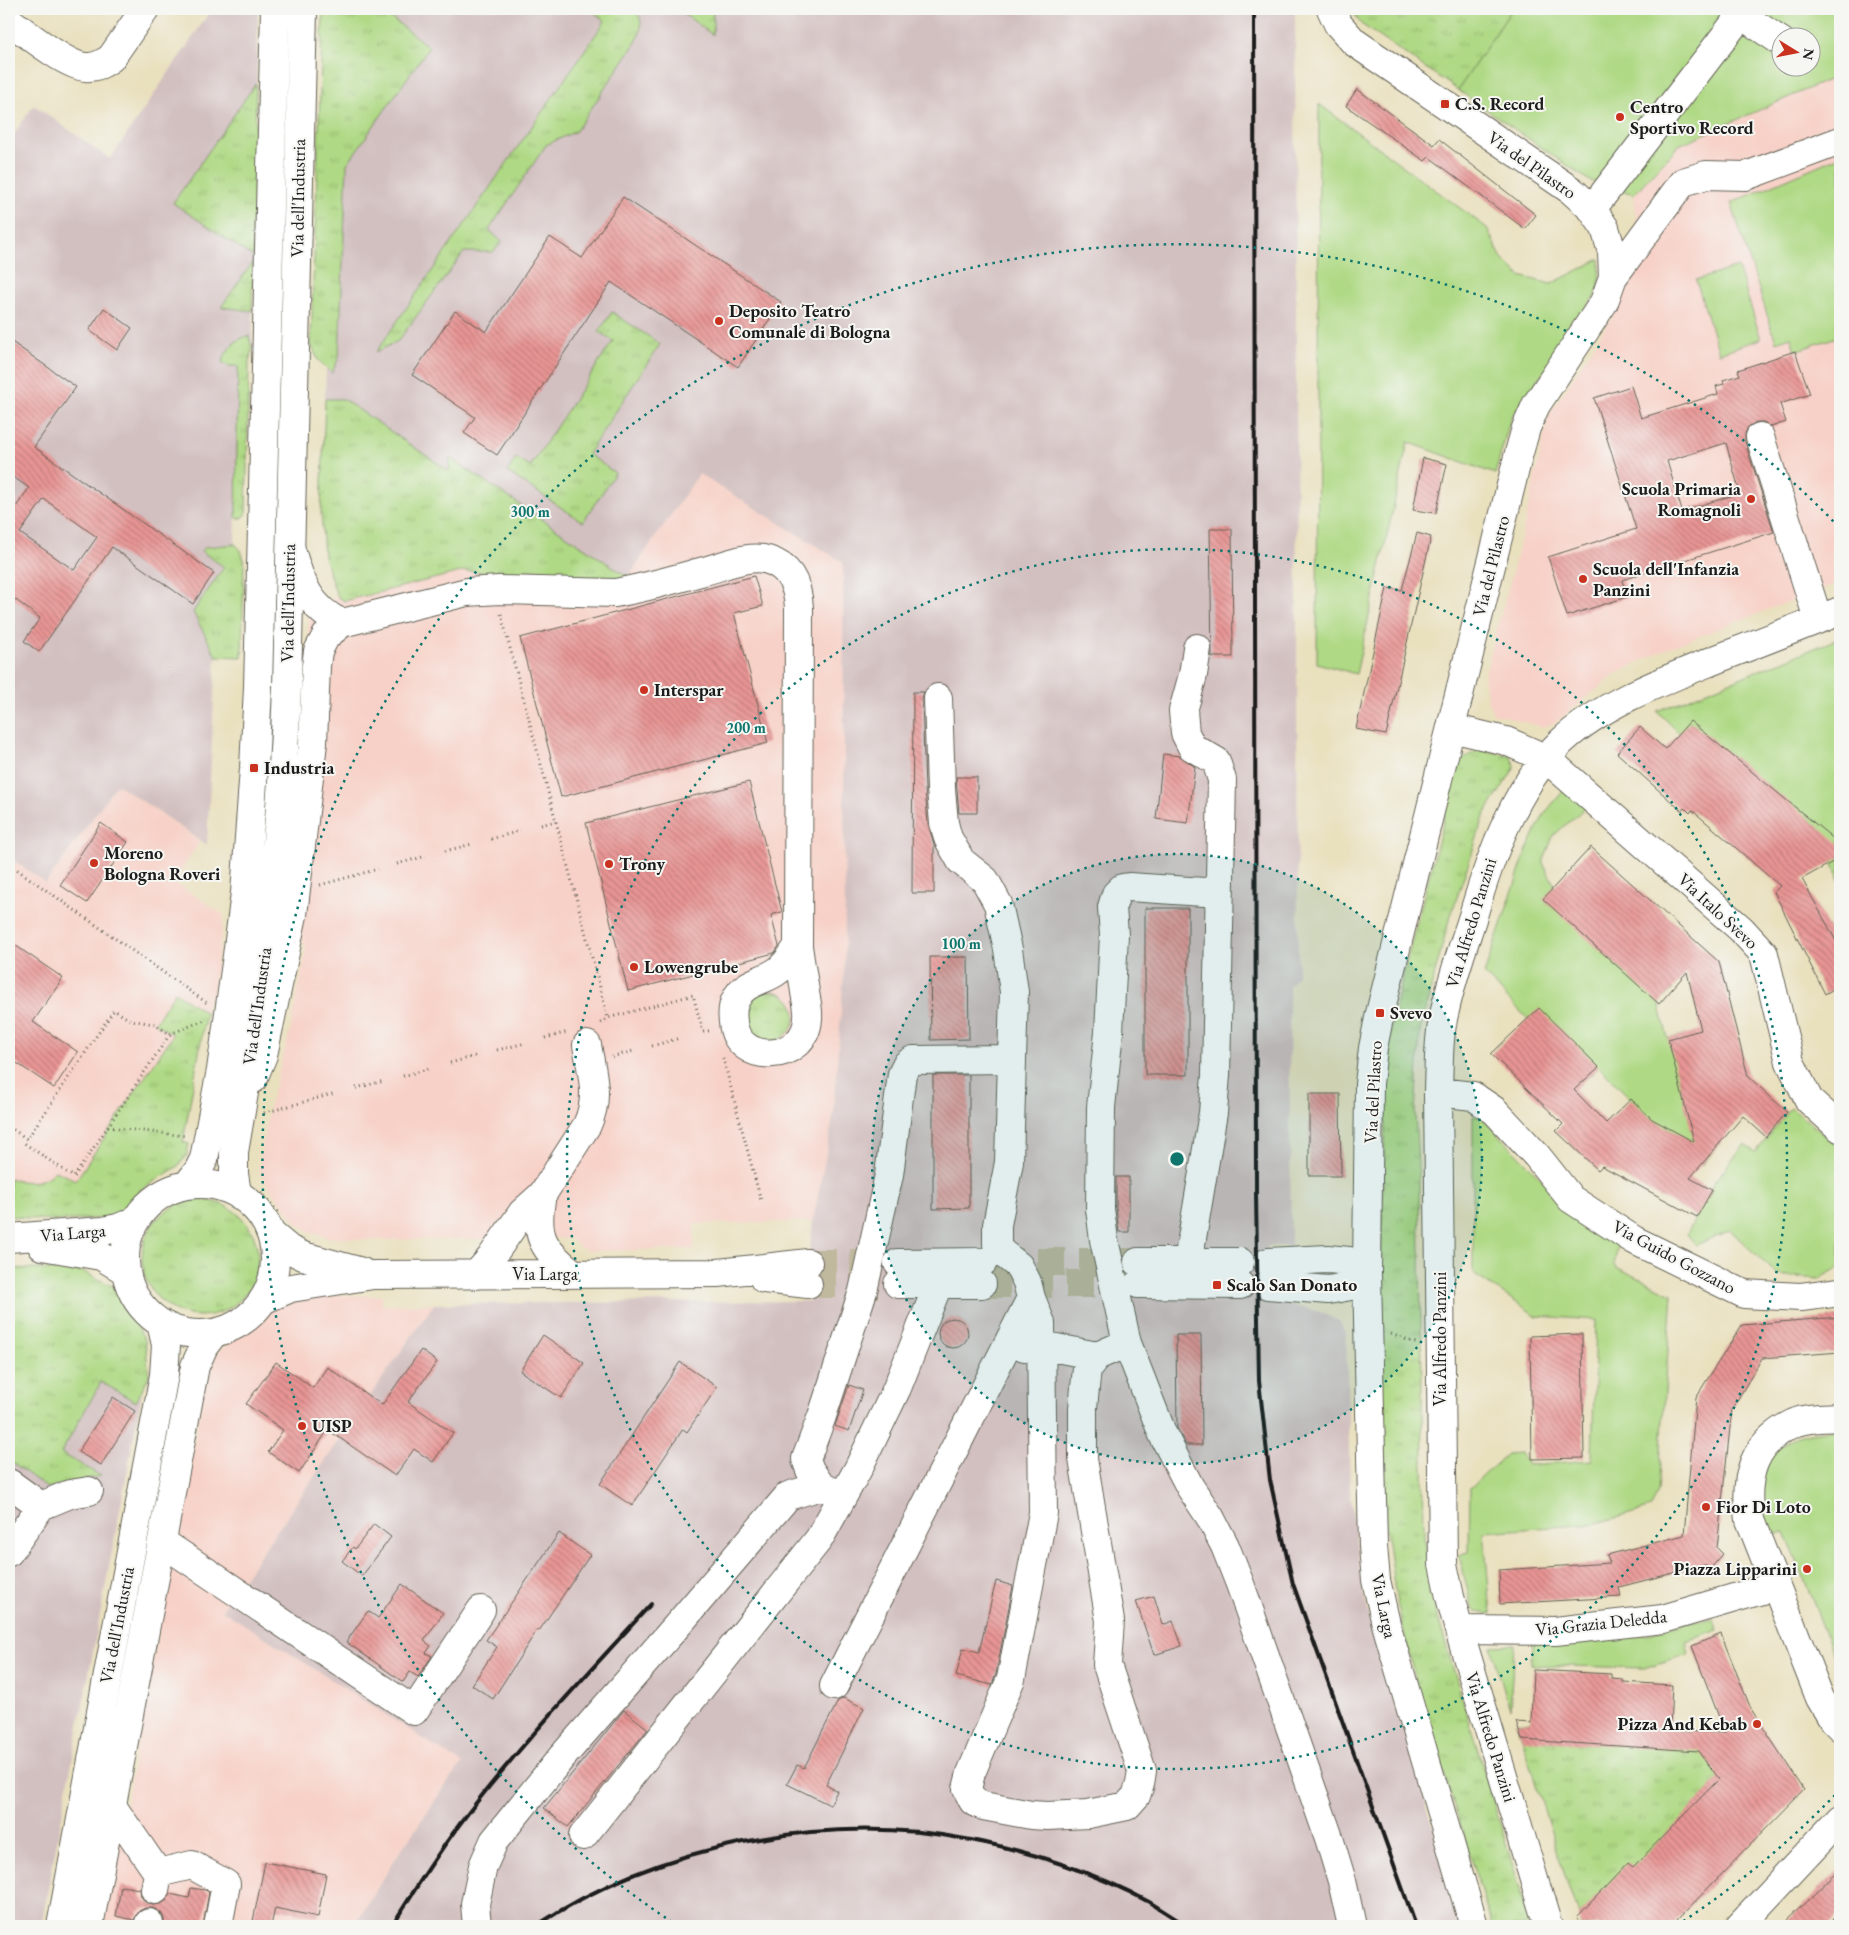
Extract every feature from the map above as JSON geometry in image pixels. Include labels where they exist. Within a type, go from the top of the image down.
[{"type":"street","points":[[9,21],[72,64],[88,67],[103,63],[111,58],[145,9]]},
{"type":"street","name":"Via dell'Industria","points":[[188,1184],[204,1159],[221,1070],[244,902],[250,832],[258,687],[275,9]]},
{"type":"street","name":"Via dell'Industria","points":[[248,1190],[234,1174],[234,1152],[251,1109],[282,786],[290,546],[303,9]]},
{"type":"street","name":"Via del Pilastro","points":[[1331,9],[1338,24],[1354,42],[1572,191],[1592,208],[1605,228],[1612,252],[1613,277],[1604,302],[1536,405],[1526,428],[1380,1012],[1373,1048],[1370,1084],[1367,1274]]},
{"type":"street","points":[[1592,208],[1741,15],[1772,35]]},
{"type":"street","points":[[1613,277],[1683,182],[1706,174],[1746,176],[1840,141]]},
{"type":"street","points":[[1760,437],[1829,615]]},
{"type":"street","points":[[290,546],[301,581],[308,594],[321,611],[331,619],[342,623]]},
{"type":"street","points":[[251,1109],[293,916],[313,743],[318,651],[326,636],[342,623],[467,592],[499,590],[614,593],[634,590],[753,559],[768,560],[785,569],[793,579],[798,593],[799,608],[798,946]]},
{"type":"street","name":"Via Alfredo Panzini","points":[[1548,1926],[1459,1630],[1443,1564],[1438,1092],[1439,1047],[1444,1010],[1480,890],[1493,854],[1513,811],[1532,779],[1562,742],[1607,709],[1690,670],[1829,615]]},
{"type":"street","points":[[1188,1262],[1213,1113],[1216,1075],[1222,780],[1216,760],[1192,747],[1185,733],[1183,711],[1197,648]]},
{"type":"street","points":[[938,698],[944,823],[948,838],[962,861],[985,880],[998,904],[1008,949],[1014,992],[1009,1162],[997,1225],[997,1245],[1001,1252],[1019,1266],[1027,1282],[1041,1323],[1044,1438],[1043,1513],[1011,1679],[971,1773],[967,1790],[973,1801],[983,1806],[1031,1815],[1088,1814],[1127,1806],[1136,1796],[1140,1784],[1142,1772],[1107,1665],[1110,1621],[1083,1459],[1083,1408],[1087,1368],[1096,1356],[1127,1343]]},
{"type":"street","points":[[1452,723],[1506,741],[1547,759]]},
{"type":"street","name":"Via Italo Svevo","points":[[1547,759],[1741,929],[1764,954],[1790,1062],[1809,1100],[1840,1128]]},
{"type":"street","points":[[1219,893],[1129,887],[1122,888],[1116,894],[1112,907],[1114,935],[1109,1032],[1101,1107],[1100,1209],[1104,1240],[1127,1343],[1163,1435],[1190,1487],[1210,1517],[1225,1546],[1240,1584],[1329,1838],[1352,1926]]},
{"type":"street","points":[[476,1275],[490,1259],[522,1213],[542,1195],[593,1113],[595,1092],[590,1044]]},
{"type":"street","points":[[831,1491],[810,1470],[806,1459],[863,1290],[889,1175],[902,1074],[907,1064],[913,1060],[934,1058],[1012,1060]]},
{"type":"street","name":"Via Guido Gozzano","points":[[1438,1092],[1473,1096],[1495,1111],[1537,1156],[1571,1199],[1634,1240],[1744,1294],[1800,1297],[1840,1292]]},
{"type":"street","points":[[188,1184],[213,1184],[248,1190],[252,1204],[263,1218],[275,1224],[274,1268],[270,1285],[263,1300],[242,1321],[226,1330],[186,1333],[161,1323],[148,1313],[130,1287],[126,1271],[125,1254],[128,1237],[135,1221],[157,1197],[172,1189],[188,1184]]},
{"type":"street","points":[[542,1195],[538,1214],[542,1241],[555,1259],[574,1274]]},
{"type":"street","name":"Via Larga","points":[[9,1239],[102,1231],[118,1228],[135,1221]]},
{"type":"street","name":"Via Larga","points":[[275,1224],[289,1249],[303,1256],[373,1275]]},
{"type":"street","name":"Via Larga","points":[[9,1239],[101,1256],[126,1271]]},
{"type":"street","points":[[1268,1274],[1328,1259],[1349,1261],[1367,1274]]},
{"type":"street","points":[[1188,1262],[1240,1274],[1138,1273],[1188,1262]]},
{"type":"street","points":[[898,1273],[982,1273],[938,1285],[898,1273]]},
{"type":"street","name":"Via Larga","points":[[263,1300],[291,1288],[373,1275],[808,1274]]},
{"type":"street","name":"Via Larga","points":[[1367,1274],[1373,1546],[1376,1580],[1386,1624],[1474,1926]]},
{"type":"street","points":[[477,1926],[475,1904],[483,1866],[494,1841],[561,1758],[788,1496],[831,1491],[858,1469],[897,1388],[938,1285]]},
{"type":"street","points":[[834,1686],[1031,1298]]},
{"type":"street","name":"Via dell'Industria","points":[[61,1926],[164,1375],[166,1345],[161,1323]]},
{"type":"street","name":"Via dell'Industria","points":[[89,1926],[195,1366],[204,1346],[214,1332]]},
{"type":"street","points":[[1004,1349],[1041,1345],[1096,1356]]},
{"type":"street","points":[[1840,1417],[1814,1418],[1795,1423],[1773,1437],[1761,1450],[1750,1473],[1747,1498],[1750,1520],[1820,1698],[1833,1720],[1840,1727]]},
{"type":"street","points":[[9,1483],[41,1506]]},
{"type":"street","points":[[583,1836],[819,1539],[831,1491]]},
{"type":"street","points":[[9,1552],[41,1506],[70,1494],[89,1492]]},
{"type":"street","points":[[162,1542],[414,1711],[481,1610]]},
{"type":"street","name":"Via Grazia Deledda","points":[[1459,1630],[1555,1631],[1663,1619],[1776,1586]]},
{"type":"street","points":[[112,1806],[156,1882],[192,1865],[226,1884],[218,1926]]},
{"type":"street","points":[[1740,1926],[1840,1819]]},
{"type":"path","points":[[499,607],[608,1018]]},
{"type":"path","points":[[541,825],[556,821]]},
{"type":"path","points":[[491,839],[520,831]]},
{"type":"path","points":[[445,851],[472,844]]},
{"type":"path","points":[[397,864],[426,856]]},
{"type":"path","points":[[9,864],[214,1008]]},
{"type":"path","points":[[318,885],[378,869]]},
{"type":"path","points":[[601,1023],[608,1018],[693,995],[703,1032],[716,1029]]},
{"type":"path","points":[[9,1127],[27,1139],[114,1010],[130,1020],[154,1024],[170,1034]]},
{"type":"path","points":[[24,1144],[74,1177],[170,1034],[213,1016]]},
{"type":"path","points":[[545,1038],[634,1051]]},
{"type":"path","points":[[652,1046],[680,1038]]},
{"type":"path","points":[[497,1050],[526,1043]]},
{"type":"path","points":[[450,1063],[479,1055]]},
{"type":"path","points":[[723,1058],[761,1200]]},
{"type":"path","points":[[403,1076],[431,1068]]},
{"type":"path","points":[[356,1088],[384,1081]]},
{"type":"path","points":[[251,1109],[336,1093]]},
{"type":"path","points":[[108,1127],[192,1135]]},
{"type":"path","points":[[248,1190],[275,1224]]},
{"type":"shaded area","points":[[212,9],[258,9],[252,349],[249,362],[246,513],[242,519],[236,518],[235,543],[241,550],[244,560],[242,657],[216,656],[207,845],[117,784],[46,883],[9,857],[9,141],[34,105],[110,159]]},
{"type":"shaded area","points":[[323,9],[1295,9],[1298,975],[1289,986],[1291,1246],[1268,1246],[1268,1299],[1320,1312],[1339,1321],[1346,1335],[1350,1490],[1363,1592],[1389,1686],[1463,1926],[354,1926],[397,1856],[450,1779],[463,1764],[222,1610],[434,1304],[809,1301],[809,1253],[813,1221],[833,1118],[845,958],[843,562],[699,474],[628,577],[490,580],[489,573],[465,571],[344,601],[337,596],[324,557],[321,511],[326,368],[318,360],[311,344]]},
{"type":"shaded area","points":[[1840,75],[1840,582],[1668,648],[1617,673],[1556,722],[1542,727],[1493,713],[1488,701],[1484,678],[1521,540],[1548,417],[1619,306],[1639,250],[1634,194],[1679,145]]},
{"type":"shaded area","points":[[699,474],[844,562],[845,958],[833,1118],[813,1221],[694,1224],[694,1249],[589,1251],[580,1247],[570,1238],[370,1240],[327,1237],[306,1230],[296,1222],[270,1189],[261,1174],[259,1165],[270,1103],[290,1031],[306,950],[288,900],[304,753],[309,617],[337,596],[345,601],[464,571],[490,573],[490,579],[628,577]]},
{"type":"shaded area","points":[[117,784],[200,841],[174,882],[224,915],[212,1000],[208,998],[183,1142],[189,1144],[186,1157],[177,1167],[142,1189],[123,1209],[19,1218],[9,1216],[9,857],[46,883]]},
{"type":"shaded area","points":[[9,1272],[145,1363],[141,1398],[41,1926],[9,1926]]},
{"type":"shaded area","points":[[334,1295],[382,1296],[382,1305],[434,1304],[222,1610],[464,1764],[450,1779],[397,1856],[354,1926],[103,1926],[207,1372],[220,1350],[257,1325],[278,1303]]},
{"type":"green space","points":[[621,8],[635,11],[641,24],[640,34],[636,42],[576,131],[546,145],[489,230],[502,242],[493,252],[464,252],[398,341],[376,352],[605,21],[590,9]]},
{"type":"green space","points":[[323,9],[380,9],[429,47],[347,164],[339,357],[332,373],[318,360],[311,344]]},
{"type":"green space","points":[[677,9],[713,9],[713,35]]},
{"type":"green space","points":[[1351,9],[1512,9],[1458,90],[1361,24]]},
{"type":"green space","name":"Centro Sportivo Record","points":[[1512,9],[1840,9],[1840,75],[1679,145],[1634,194],[1590,181],[1458,90]]},
{"type":"green space","points":[[256,83],[253,257],[173,203]]},
{"type":"green space","points":[[1319,104],[1487,228],[1502,259],[1520,276],[1551,284],[1600,259],[1599,289],[1561,348],[1511,417],[1495,474],[1408,442],[1356,674],[1317,663]]},
{"type":"green space","points":[[1840,156],[1840,336],[1795,351],[1791,337],[1776,342],[1731,203]]},
{"type":"green space","points":[[253,262],[252,311],[221,307]]},
{"type":"green space","points":[[1738,267],[1761,339],[1719,353],[1696,280]]},
{"type":"green space","points":[[612,312],[660,344],[588,454],[615,473],[583,522],[507,472],[516,458],[530,467],[613,341],[599,332]]},
{"type":"green space","points":[[249,336],[252,349],[249,362],[246,513],[244,517],[239,519],[236,517],[238,366],[229,366],[222,363],[235,342]]},
{"type":"green space","points":[[325,399],[343,399],[449,471],[450,458],[628,577],[606,582],[490,580],[489,573],[465,571],[344,601],[337,596],[324,557],[321,511]]},
{"type":"green space","points":[[235,544],[241,550],[244,560],[242,657],[216,656],[193,612],[224,567],[201,551],[206,547]]},
{"type":"green space","points":[[1840,638],[1840,882],[1830,856],[1679,733],[1657,711]]},
{"type":"green space","points":[[1478,750],[1510,755],[1515,767],[1485,814],[1448,924],[1420,1030],[1415,1113],[1419,1181],[1424,1536],[1437,1615],[1531,1926],[1492,1926],[1417,1688],[1396,1598],[1385,1523],[1380,1297],[1387,1048],[1400,987],[1442,827],[1453,770],[1466,757]]},
{"type":"green space","points":[[1565,789],[1587,806],[1553,836],[1543,863],[1555,886],[1673,989],[1659,1003],[1668,1039],[1684,1035],[1700,1105],[1720,1143],[1702,1165],[1636,1129],[1631,1099],[1599,1067],[1586,1079],[1484,974],[1526,852],[1544,814]]},
{"type":"green space","points":[[765,991],[775,991],[788,998],[795,1011],[795,1021],[788,1034],[775,1041],[765,1041],[756,1037],[749,1030],[745,1021],[745,1011],[749,1002],[756,995]]},
{"type":"green space","points":[[175,992],[206,1013],[183,1142],[189,1144],[186,1157],[177,1167],[142,1189],[123,1209],[111,1218],[55,1221],[9,1216],[9,1178],[33,1182],[50,1176],[55,1171],[76,1180],[173,1035],[155,1023]]},
{"type":"green space","points":[[1791,1108],[1840,1148],[1840,1267],[1818,1279],[1777,1275],[1730,1230],[1696,1245],[1687,1234],[1714,1182],[1744,1145],[1756,1152]]},
{"type":"green space","points":[[1473,1116],[1481,1117],[1567,1205],[1624,1239],[1617,1249],[1614,1266],[1672,1294],[1658,1491],[1651,1508],[1594,1524],[1484,1532],[1491,1614],[1476,1612],[1472,1608],[1459,1555],[1469,1552],[1470,1488],[1507,1454],[1521,1453],[1528,1465],[1592,1460],[1596,1320],[1537,1316],[1473,1274]]},
{"type":"green space","points":[[200,1200],[222,1204],[241,1217],[254,1236],[258,1258],[254,1280],[241,1299],[222,1312],[200,1316],[178,1312],[159,1299],[146,1280],[142,1258],[146,1236],[159,1217],[178,1204]]},
{"type":"green space","points":[[9,1268],[82,1271],[116,1288],[145,1340],[149,1376],[136,1402],[101,1382],[61,1453],[101,1476],[47,1488],[9,1460]]},
{"type":"green space","name":"Piazza Lipparini","points":[[1840,1430],[1840,1670],[1785,1531],[1767,1538],[1759,1499],[1763,1474],[1768,1463],[1783,1445],[1794,1438],[1806,1434]]},
{"type":"green space","points":[[1714,1617],[1719,1630],[1686,1641],[1689,1654],[1644,1668],[1532,1665],[1533,1640],[1634,1636]]},
{"type":"green space","points":[[1514,1645],[1510,1709],[1491,1646]]},
{"type":"green space","points":[[1516,1722],[1708,1732],[1742,1782],[1640,1875],[1592,1926],[1581,1926]]},
{"type":"building","points":[[1357,89],[1434,145],[1439,139],[1536,215],[1525,229],[1429,157],[1425,161],[1346,106]]},
{"type":"building","name":"Deposito Teatro Comunale di Bologna","points":[[623,197],[781,302],[738,367],[611,282],[497,455],[464,433],[475,417],[412,375],[455,311],[486,332],[550,237],[582,258]]},
{"type":"building","points":[[104,308],[132,328],[117,350],[89,330]]},
{"type":"building","points":[[9,340],[76,387],[34,447],[214,573],[193,604],[112,547],[39,652],[24,641],[40,618],[9,595],[9,517],[29,488],[9,474]],"holes":[[[44,499],[97,537],[74,570],[20,533]]]},
{"type":"building","points":[[1795,351],[1810,394],[1780,404],[1786,422],[1771,427],[1764,422],[1756,422],[1748,427],[1745,434],[1745,442],[1774,532],[1622,580],[1627,597],[1567,616],[1548,557],[1636,529],[1594,398],[1631,386],[1641,418],[1718,394],[1716,386],[1724,384],[1723,380],[1740,375],[1738,370]],"holes":[[[1726,443],[1740,493],[1682,511],[1667,461]]]},
{"type":"building","points":[[1423,458],[1447,464],[1436,513],[1413,510]]},
{"type":"building","points":[[1210,529],[1232,529],[1233,657],[1212,657]]},
{"type":"building","points":[[1417,533],[1431,537],[1386,735],[1356,729],[1387,588],[1402,590]]},
{"type":"building","name":"Interspar","points":[[754,576],[763,606],[734,613],[768,743],[561,797],[520,638]]},
{"type":"building","points":[[913,692],[924,692],[922,699],[925,790],[928,824],[934,844],[934,893],[912,893]]},
{"type":"building","points":[[1690,721],[1840,844],[1840,858],[1802,879],[1840,948],[1840,985],[1825,994],[1774,892],[1780,886],[1692,810],[1690,813],[1685,808],[1682,811],[1617,753],[1640,727],[1665,749]]},
{"type":"building","points":[[1163,754],[1180,756],[1195,767],[1188,823],[1156,819]]},
{"type":"building","points":[[956,777],[977,777],[977,813],[959,813]]},
{"type":"building","points":[[749,782],[782,912],[771,915],[779,946],[774,953],[628,991],[586,823]]},
{"type":"building","name":"Moreno Bologna Roveri","points":[[101,823],[128,842],[87,903],[60,885]]},
{"type":"building","points":[[1591,847],[1719,962],[1748,1076],[1787,1112],[1766,1137],[1743,1116],[1690,1178],[1712,1190],[1697,1217],[1602,1166],[1598,1170],[1556,1131],[1563,1124],[1491,1054],[1539,1008],[1599,1067],[1574,1090],[1606,1123],[1631,1099],[1652,1119],[1694,1142],[1668,1039],[1701,1030],[1687,972],[1659,1004],[1543,899]]},
{"type":"building","points":[[1145,908],[1188,908],[1188,1075],[1145,1075]]},
{"type":"building","points":[[9,941],[63,978],[33,1022],[78,1052],[54,1088],[9,1058]]},
{"type":"building","points":[[930,957],[968,957],[969,1039],[931,1040]]},
{"type":"building","points":[[933,1075],[969,1075],[969,1208],[933,1209]]},
{"type":"building","points":[[1309,1094],[1340,1094],[1341,1176],[1309,1176]]},
{"type":"building","points":[[1116,1177],[1129,1177],[1129,1232],[1119,1232],[1116,1208]]},
{"type":"building","points":[[1840,1317],[1840,1352],[1762,1358],[1732,1409],[1717,1548],[1723,1554],[1710,1569],[1705,1565],[1619,1587],[1621,1597],[1500,1604],[1499,1570],[1610,1563],[1607,1555],[1684,1535],[1696,1397],[1742,1325]]},
{"type":"building","points":[[953,1318],[959,1319],[967,1327],[967,1339],[959,1347],[953,1348],[947,1347],[939,1339],[938,1333],[939,1327],[947,1319]]},
{"type":"building","points":[[1582,1334],[1584,1458],[1532,1459],[1530,1336]]},
{"type":"building","points":[[543,1335],[584,1363],[561,1398],[520,1371]]},
{"type":"building","points":[[1176,1335],[1201,1335],[1202,1445],[1186,1445],[1177,1428]]},
{"type":"building","points":[[421,1350],[437,1362],[408,1402],[453,1433],[433,1462],[414,1449],[395,1476],[328,1430],[299,1473],[268,1452],[283,1430],[246,1404],[276,1362],[313,1388],[327,1367],[382,1405]]},
{"type":"building","points":[[680,1362],[717,1387],[687,1432],[683,1429],[632,1506],[600,1484]]},
{"type":"building","points":[[849,1385],[863,1390],[849,1431],[835,1426]]},
{"type":"building","points":[[113,1397],[135,1411],[101,1465],[78,1452]]},
{"type":"building","points":[[374,1524],[391,1537],[362,1576],[342,1561],[353,1547],[355,1549]]},
{"type":"building","points":[[559,1533],[590,1555],[539,1631],[537,1630],[493,1699],[472,1685],[497,1647],[486,1640]]},
{"type":"building","points":[[996,1581],[1013,1586],[996,1674],[992,1685],[956,1676],[963,1648],[979,1652]]},
{"type":"building","points":[[402,1584],[443,1613],[424,1641],[431,1646],[426,1653],[432,1656],[418,1677],[410,1672],[403,1682],[346,1642],[368,1611],[378,1618]]},
{"type":"building","points":[[1154,1596],[1163,1625],[1173,1621],[1182,1646],[1154,1655],[1136,1601]]},
{"type":"building","points":[[1721,1634],[1751,1709],[1804,1790],[1671,1926],[1581,1926],[1577,1917],[1628,1863],[1633,1867],[1719,1779],[1699,1751],[1522,1740],[1516,1722],[1531,1723],[1533,1670],[1611,1674],[1611,1678],[1623,1679],[1623,1682],[1672,1685],[1670,1730],[1725,1733],[1692,1646]]},
{"type":"building","points":[[844,1698],[864,1708],[826,1785],[837,1791],[830,1805],[787,1784],[797,1765],[804,1768],[838,1701]]},
{"type":"building","points":[[624,1710],[648,1729],[568,1827],[544,1808]]},
{"type":"building","points":[[265,1862],[326,1874],[318,1917],[275,1908],[271,1926],[252,1926]]},
{"type":"building","points":[[1840,1869],[1840,1914],[1828,1926],[1781,1926]]},
{"type":"building","points":[[121,1886],[140,1889],[141,1896],[145,1902],[153,1905],[161,1904],[167,1900],[170,1894],[189,1898],[191,1888],[205,1890],[209,1892],[203,1926],[164,1925],[161,1913],[153,1908],[145,1908],[139,1911],[134,1920],[116,1916]]},
{"type":"tunnel","points":[[995,1262],[1138,1262]]},
{"type":"tunnel","points":[[808,1263],[894,1263]]},
{"type":"tunnel","points":[[808,1284],[898,1284]]},
{"type":"tunnel","points":[[982,1284],[1138,1284]]},
{"type":"railway","points":[[1254,9],[1256,1195],[1259,1381],[1270,1480],[1293,1584],[1416,1926]]},
{"type":"railway","points":[[392,1926],[441,1850],[482,1796],[553,1712],[651,1604]]},
{"type":"railway","points":[[536,1926],[584,1898],[635,1874],[689,1856],[745,1842],[802,1833],[859,1830],[916,1832],[971,1840],[1016,1850],[1062,1864],[1129,1891],[1187,1926]]},
{"type":"place","name":"C.S. Record","points":[[1445,104]]},
{"type":"place","name":"Centro Sportivo Record","points":[[1620,117]]},
{"type":"place","name":"Deposito Teatro Comunale di Bologna","points":[[719,321]]},
{"type":"place","name":"Scuola Primaria Romagnoli","points":[[1751,499]]},
{"type":"place","name":"Scuola dell'Infanzia Panzini","points":[[1583,579]]},
{"type":"place","name":"Interspar","points":[[644,690]]},
{"type":"place","name":"Industria","points":[[254,768]]},
{"type":"place","name":"Moreno Bologna Roveri","points":[[94,863]]},
{"type":"place","name":"Trony","points":[[609,864]]},
{"type":"place","name":"Lowengrube","points":[[634,967]]},
{"type":"place","name":"Svevo","points":[[1380,1013]]},
{"type":"place","name":"Scalo San Donato","points":[[1217,1285]]},
{"type":"place","name":"UISP","points":[[302,1426]]},
{"type":"place","name":"Fior Di Loto","points":[[1706,1507]]},
{"type":"place","name":"Piazza Lipparini","points":[[1807,1569]]},
{"type":"place","name":"Pizza And Kebab","points":[[1757,1724]]}]
